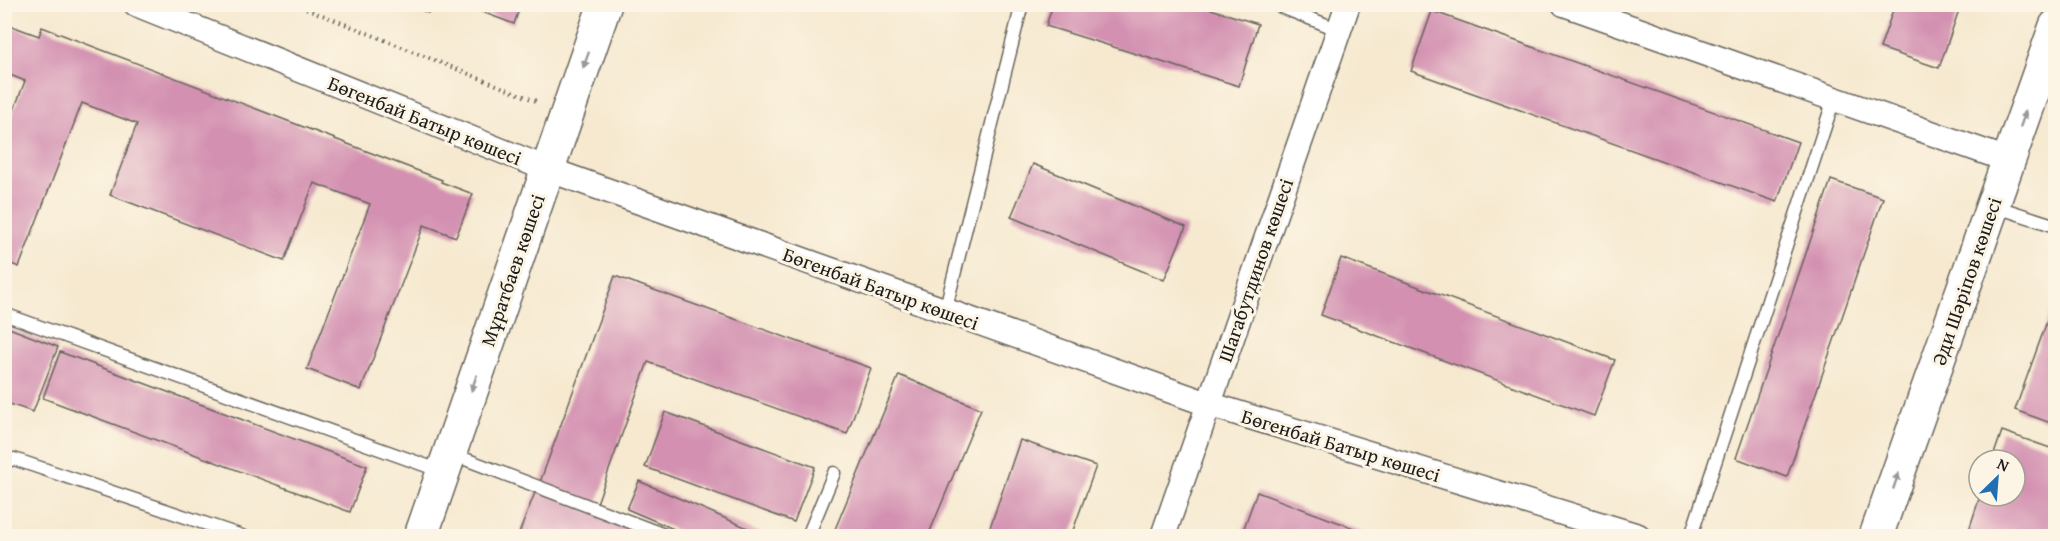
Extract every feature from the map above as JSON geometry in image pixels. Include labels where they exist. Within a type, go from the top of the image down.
[{"type":"street","name":"Бөгенбай Батыр көшесі","points":[[136,4],[547,169],[1208,404],[1638,537]]},
{"type":"street","name":"Мұратбаев көшесі","points":[[421,537],[605,4]]},
{"type":"street","name":"Шагабутдинов көшесі","points":[[1163,537],[1348,4]]},
{"type":"street","points":[[1564,4],[2008,160]]},
{"type":"street","name":"Әди Шәріпов көшесі","points":[[1876,537],[2055,26]]},
{"type":"lane","points":[[945,310],[1022,4]]},
{"type":"lane","points":[[1274,4],[1339,30]]},
{"type":"lane","points":[[1691,537],[1834,99]]},
{"type":"lane","points":[[1993,205],[2055,226]]},
{"type":"lane","points":[[4,314],[667,537]]},
{"type":"lane","points":[[4,462],[14,459],[242,537]]},
{"type":"lane","points":[[808,537],[834,473]]},
{"type":"path","points":[[295,4],[566,113]]},
{"type":"building","points":[[406,4],[431,4],[428,13]]},
{"type":"building","points":[[461,4],[521,4],[514,24]]},
{"type":"building","points":[[1053,4],[1195,4],[1258,24],[1239,86],[1046,26]]},
{"type":"building","points":[[1895,4],[1961,4],[1939,68],[1880,48]]},
{"type":"building","points":[[1432,11],[1798,142],[1777,202],[1411,71]]},
{"type":"building","points":[[9,25],[39,36],[42,27],[442,180],[441,182],[473,194],[456,237],[424,225],[361,390],[307,369],[370,204],[314,183],[284,261],[110,195],[137,124],[82,103],[19,267],[4,261],[4,136],[25,81],[5,73],[5,36]]},
{"type":"building","points":[[1033,164],[1186,227],[1164,280],[1011,217]]},
{"type":"building","points":[[1831,180],[1883,198],[1787,477],[1736,458]]},
{"type":"building","points":[[1341,258],[1615,360],[1594,416],[1321,315]]},
{"type":"building","points":[[615,276],[871,368],[847,434],[648,362],[596,506],[539,485]]},
{"type":"building","points":[[2056,299],[2056,425],[2015,410]]},
{"type":"building","points":[[4,326],[58,347],[33,412],[4,402]]},
{"type":"building","points":[[60,352],[367,466],[350,512],[43,398]]},
{"type":"building","points":[[899,375],[981,409],[928,536],[839,536],[833,534]]},
{"type":"building","points":[[665,412],[815,467],[794,522],[645,467]]},
{"type":"building","points":[[2002,431],[2056,450],[2056,518],[2049,536],[1967,536],[1976,508],[2027,508],[2027,448],[1996,448]]},
{"type":"building","points":[[1020,440],[1096,466],[1071,536],[987,536]]},
{"type":"building","points":[[639,481],[766,536],[690,536],[627,509]]},
{"type":"building","points":[[536,490],[655,536],[518,536]]},
{"type":"building","points":[[1257,492],[1375,536],[1241,536]]}]
